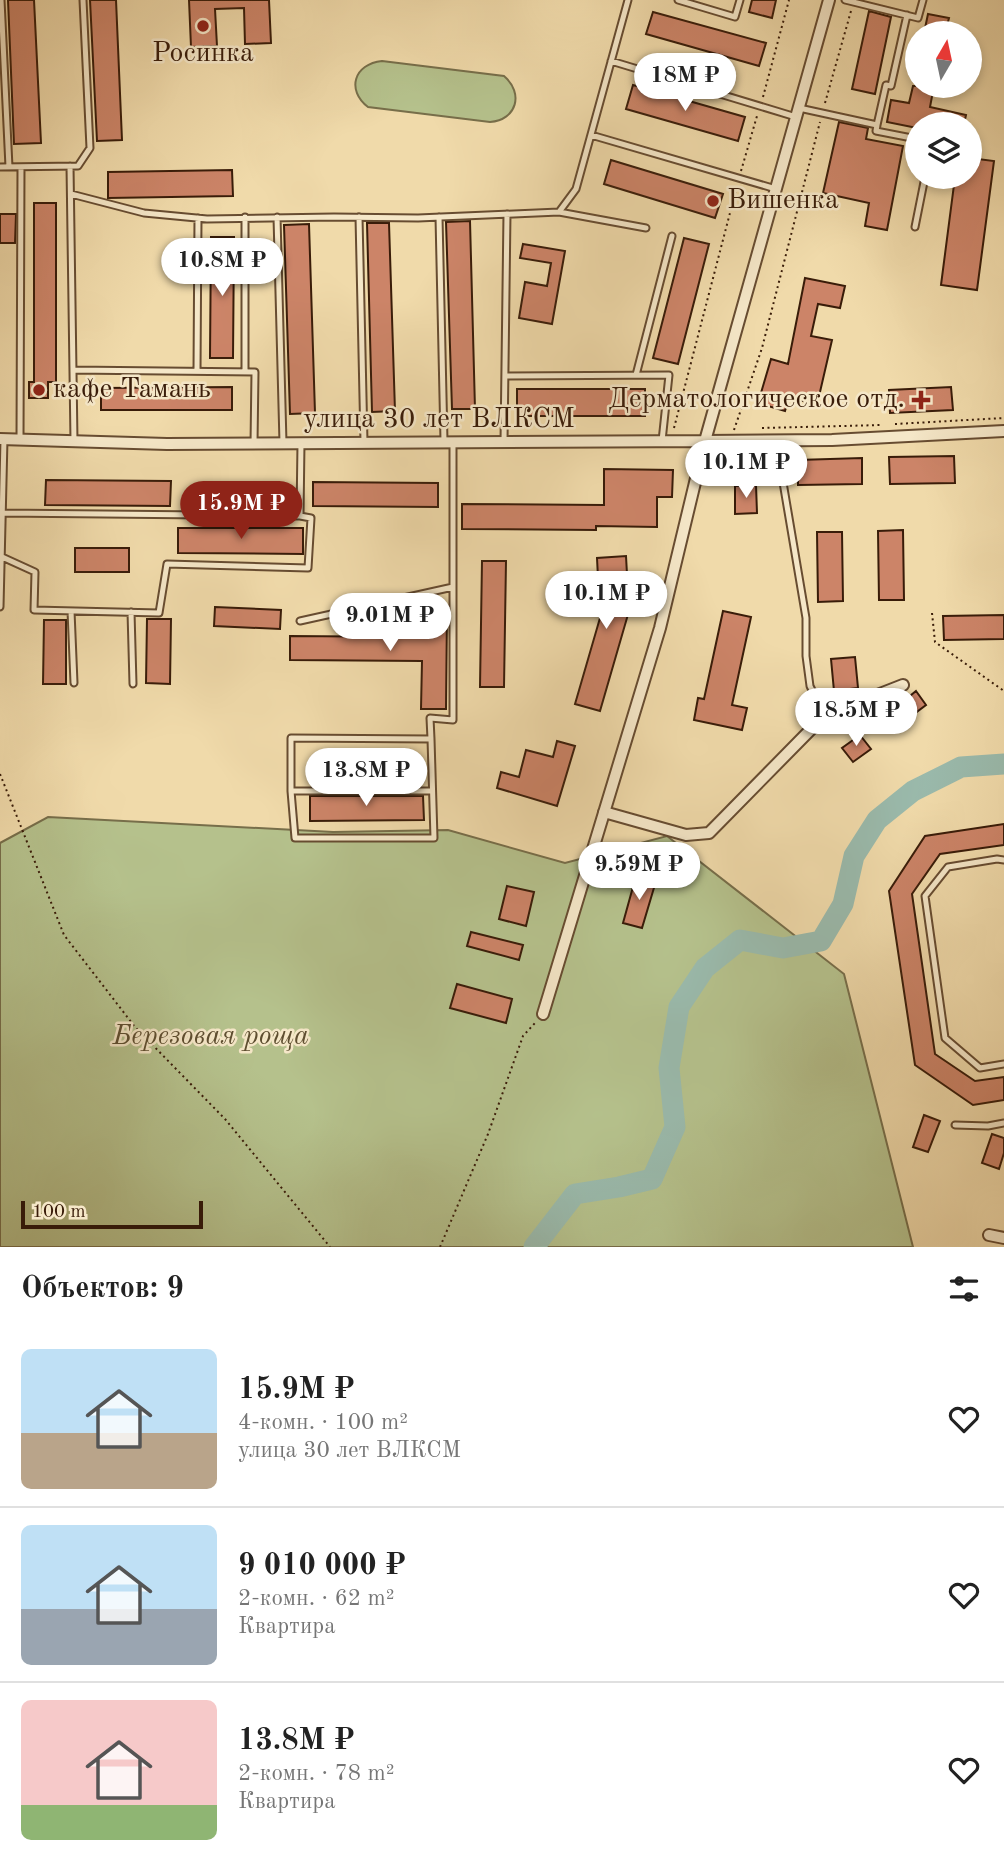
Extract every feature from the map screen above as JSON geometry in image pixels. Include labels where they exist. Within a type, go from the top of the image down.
[{"type":"street","points":[[543,1014],[660,628],[705,442],[829,0]]},
{"type":"street","name":"улица 30 лет ВЛКСМ","points":[[2,439],[167,444],[705,442],[832,440],[1004,431]]},
{"type":"street","points":[[604,812],[685,835],[709,833],[824,716],[903,685]]},
{"type":"street","points":[[989,1235],[1004,1238]]},
{"type":"lane","points":[[1,0],[9,167]]},
{"type":"lane","points":[[0,167],[78,166],[90,148],[83,0]]},
{"type":"lane","points":[[559,212],[576,188],[628,0]]},
{"type":"lane","points":[[678,0],[736,17],[740,0]]},
{"type":"lane","points":[[845,0],[918,18],[923,0]]},
{"type":"lane","points":[[905,137],[876,131],[886,85],[891,86],[907,15]]},
{"type":"lane","points":[[611,61],[760,106],[822,113],[877,125]]},
{"type":"lane","points":[[591,135],[776,189]]},
{"type":"lane","points":[[70,166],[74,441]]},
{"type":"lane","points":[[20,439],[21,167]]},
{"type":"lane","points":[[915,227],[923,189]]},
{"type":"lane","points":[[71,194],[144,213],[198,218],[439,217],[559,212],[646,228]]},
{"type":"lane","points":[[504,442],[507,214]]},
{"type":"lane","points":[[245,372],[246,217]]},
{"type":"lane","points":[[278,217],[283,443]]},
{"type":"lane","points":[[359,217],[364,442]]},
{"type":"lane","points":[[431,740],[291,738],[291,791],[295,838],[433,838],[431,740],[430,718],[453,719],[453,587],[439,217]]},
{"type":"lane","points":[[197,372],[198,218]]},
{"type":"lane","points":[[636,375],[672,236]]},
{"type":"lane","points":[[73,370],[255,372],[254,443]]},
{"type":"lane","points":[[505,376],[669,375],[667,442]]},
{"type":"lane","points":[[0,607],[2,439]]},
{"type":"lane","points":[[776,441],[806,618],[806,656],[810,686],[824,716]]},
{"type":"lane","points":[[300,516],[301,443]]},
{"type":"lane","points":[[1,556],[35,572],[34,610],[159,613],[167,564],[308,568],[312,518],[2,513]]},
{"type":"lane","points":[[300,621],[453,587]]},
{"type":"lane","points":[[71,611],[74,683]]},
{"type":"lane","points":[[131,612],[133,684]]},
{"type":"lane","points":[[291,791],[432,791]]},
{"type":"lane","points":[[1004,860],[948,867],[925,896],[945,1038],[980,1068],[1004,1064]]},
{"type":"lane","points":[[955,1125],[988,1126],[1004,1123]]},
{"type":"path","points":[[667,442],[672,433],[789,0]]},
{"type":"path","points":[[730,441],[762,348],[853,2]]},
{"type":"path","points":[[762,428],[887,425],[1004,418]]},
{"type":"path","points":[[932,613],[935,642],[1004,691]]},
{"type":"path","points":[[0,774],[64,935],[135,1027],[225,1119],[330,1247]]},
{"type":"path","points":[[440,1247],[488,1133],[523,1036],[543,1014]]},
{"type":"green space","points":[[382,61],[504,76],[514,90],[515,105],[506,116],[490,122],[368,107],[357,93],[356,79],[365,67]]},
{"type":"green space","name":"Березовая роща","points":[[48,817],[333,832],[448,830],[565,863],[667,836],[844,974],[913,1247],[0,1247],[0,843]]},
{"type":"building","points":[[8,0],[34,0],[41,143],[14,144]]},
{"type":"building","points":[[90,0],[116,0],[122,140],[97,141]]},
{"type":"building","name":"Росинка","points":[[189,0],[269,0],[271,43],[245,44],[244,8],[215,9],[217,46],[191,47]]},
{"type":"building","points":[[752,0],[776,0],[772,18],[749,12]]},
{"type":"building","points":[[869,11],[891,17],[875,94],[852,89]]},
{"type":"building","points":[[653,12],[766,43],[759,66],[646,34]]},
{"type":"building","points":[[928,14],[949,18],[948,21],[927,21]]},
{"type":"building","points":[[633,85],[745,117],[738,141],[626,109]]},
{"type":"building","points":[[910,98],[932,98],[930,107],[952,112],[905,112],[905,126],[887,122],[891,100],[909,103]]},
{"type":"building","points":[[839,122],[868,128],[866,139],[903,146],[887,230],[865,226],[869,203],[823,193]]},
{"type":"building","points":[[611,160],[723,194],[715,218],[604,184]]},
{"type":"building","points":[[982,160],[994,161],[977,290],[941,285],[953,189],[982,189]]},
{"type":"building","points":[[232,170],[233,196],[108,198],[108,172]]},
{"type":"building","points":[[34,203],[56,203],[56,382],[48,382],[48,398],[29,398],[29,382],[34,382]]},
{"type":"building","points":[[0,214],[16,214],[15,243],[0,243]]},
{"type":"building","points":[[470,221],[475,409],[452,409],[446,222]]},
{"type":"building","points":[[367,223],[389,223],[395,411],[372,412]]},
{"type":"building","points":[[309,224],[315,413],[290,414],[284,225]]},
{"type":"building","points":[[211,237],[234,237],[233,358],[210,358]]},
{"type":"building","points":[[684,238],[709,244],[678,364],[653,358]]},
{"type":"building","points":[[523,244],[565,251],[552,324],[519,318],[525,282],[547,286],[551,263],[520,258]]},
{"type":"building","points":[[805,278],[845,286],[840,308],[818,304],[811,336],[832,340],[817,405],[789,397],[785,411],[758,403],[771,359],[788,364]]},
{"type":"building","points":[[232,387],[232,410],[101,410],[101,388]]},
{"type":"building","name":"Дерматологическое отд.","points":[[951,387],[953,410],[890,413],[889,390]]},
{"type":"building","points":[[517,389],[645,389],[645,416],[517,416]]},
{"type":"building","points":[[954,456],[955,483],[890,484],[889,457]]},
{"type":"building","points":[[862,458],[862,484],[798,485],[798,460]]},
{"type":"building","points":[[604,469],[673,470],[672,497],[657,497],[657,527],[596,526],[596,530],[462,529],[462,504],[604,505]]},
{"type":"building","points":[[46,480],[171,481],[170,506],[45,505]]},
{"type":"building","points":[[313,482],[438,483],[438,507],[313,506]]},
{"type":"building","points":[[756,485],[757,513],[735,514],[735,486]]},
{"type":"building","points":[[178,528],[303,528],[303,554],[178,553]]},
{"type":"building","points":[[903,530],[904,600],[879,600],[878,531]]},
{"type":"building","points":[[817,532],[842,532],[843,601],[818,602]]},
{"type":"building","points":[[75,548],[129,548],[129,572],[75,572]]},
{"type":"building","points":[[626,556],[629,611],[600,711],[575,704],[600,618],[597,558]]},
{"type":"building","points":[[482,561],[506,561],[504,687],[480,687]]},
{"type":"building","points":[[215,607],[281,610],[280,629],[214,626]]},
{"type":"building","points":[[422,611],[447,611],[446,709],[421,709],[422,661],[290,660],[290,636],[421,637]]},
{"type":"building","points":[[723,611],[751,617],[732,705],[747,708],[742,730],[694,720],[698,698],[704,699]]},
{"type":"building","points":[[1004,615],[1004,639],[944,640],[943,616]]},
{"type":"building","points":[[147,619],[171,619],[170,684],[146,683]]},
{"type":"building","points":[[44,620],[66,620],[66,684],[43,684]]},
{"type":"building","points":[[855,657],[858,688],[834,691],[831,659]]},
{"type":"building","points":[[916,691],[926,705],[890,732],[881,720]]},
{"type":"building","points":[[860,735],[871,749],[853,762],[842,748]]},
{"type":"building","points":[[557,741],[575,746],[557,806],[497,788],[501,772],[519,777],[526,750],[553,757]]},
{"type":"building","points":[[310,796],[423,796],[424,820],[310,821]]},
{"type":"building","points":[[1004,824],[1004,845],[940,854],[912,894],[935,1054],[975,1081],[1004,1077],[1004,1100],[973,1105],[915,1065],[889,891],[925,836]]},
{"type":"building","points":[[636,876],[656,881],[642,928],[623,923]]},
{"type":"building","points":[[507,886],[534,892],[526,926],[499,919]]},
{"type":"building","points":[[471,932],[523,945],[519,960],[467,946]]},
{"type":"building","points":[[457,984],[512,999],[506,1023],[450,1008]]},
{"type":"building","points":[[924,1115],[940,1121],[928,1152],[913,1147]]},
{"type":"building","points":[[992,1134],[1004,1138],[1004,1153],[999,1169],[982,1163]]},
{"type":"waterway","points":[[534,1247],[575,1194],[652,1179],[675,1127],[669,1068],[679,1007],[705,968],[740,940],[783,948],[821,941],[843,904],[854,856],[877,820],[913,791],[961,767],[1004,764]]},
{"type":"place","name":"Росинка","points":[[203,26]]},
{"type":"place","name":"Вишенка","points":[[713,201]]},
{"type":"place","name":"кафе Тамань","points":[[39,390]]},
{"type":"place","name":"Дерматологическое отд.","points":[[921,400]]}]
